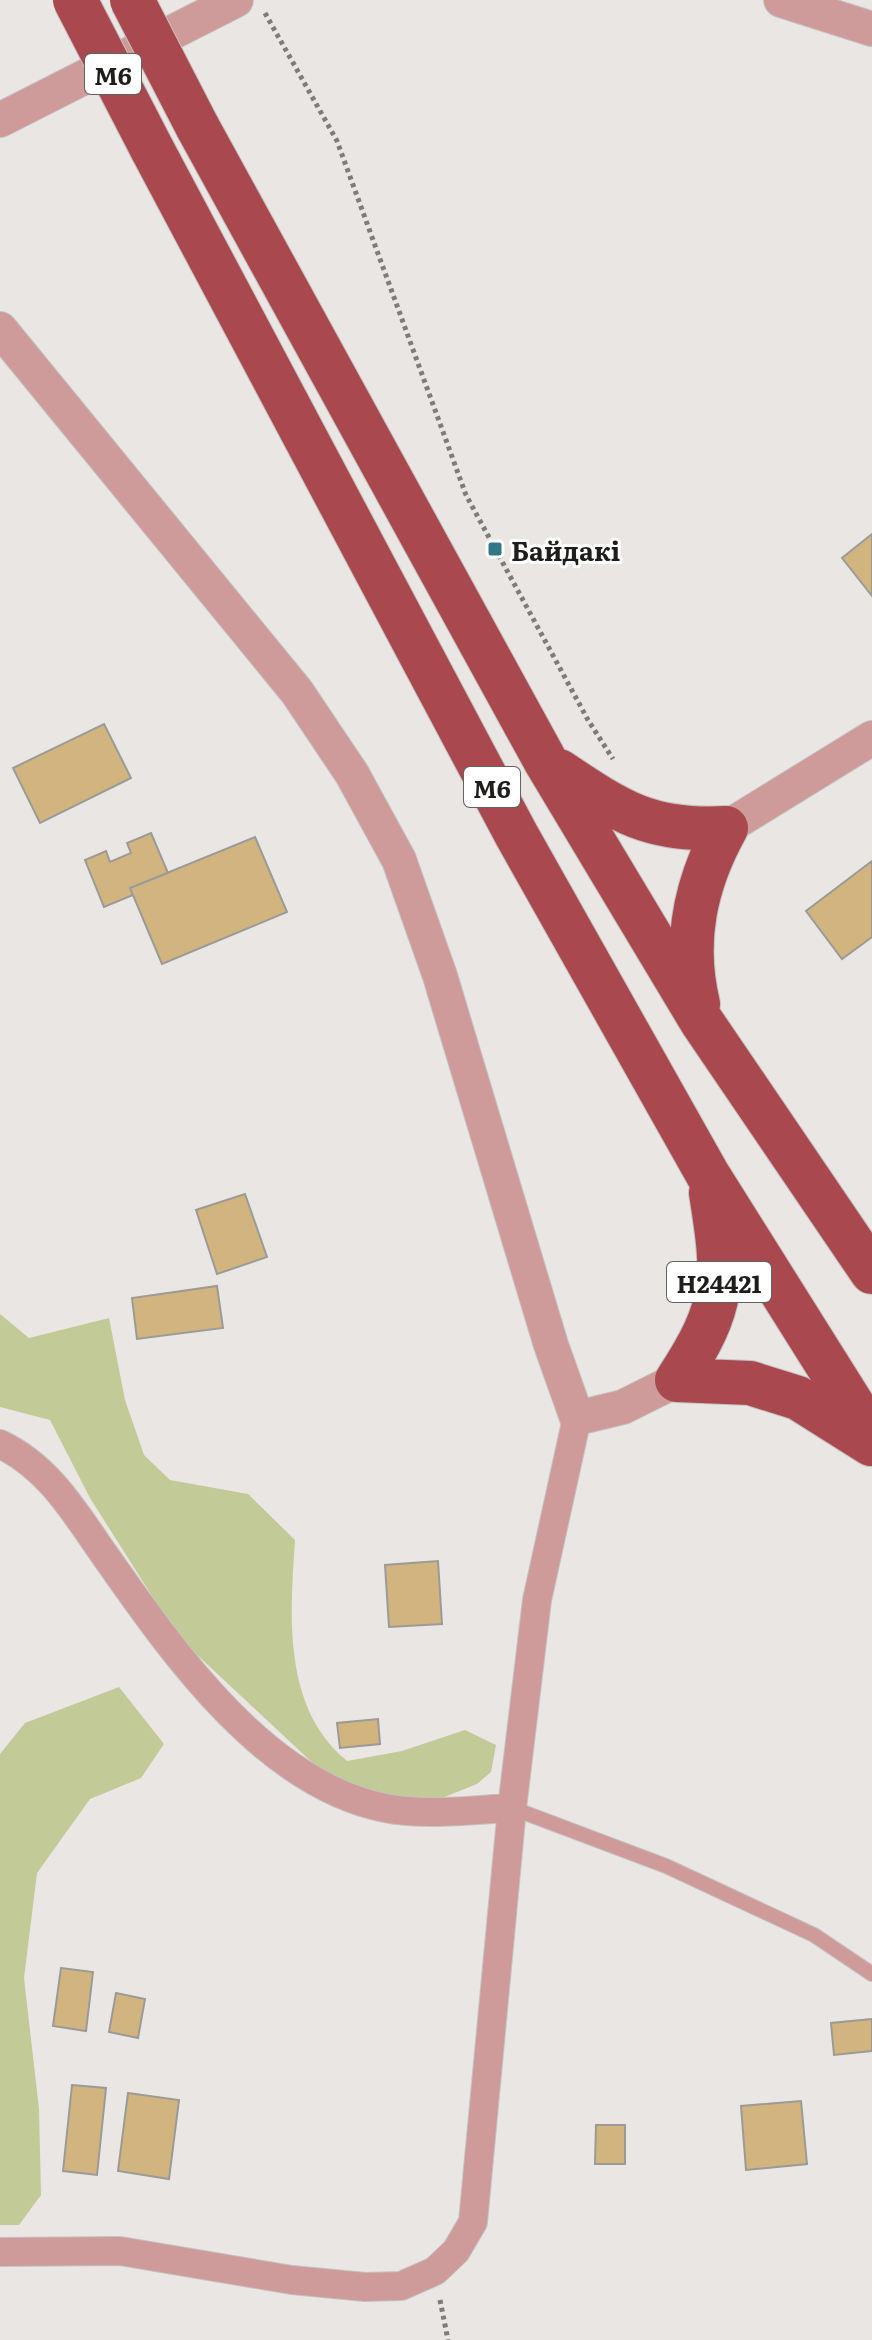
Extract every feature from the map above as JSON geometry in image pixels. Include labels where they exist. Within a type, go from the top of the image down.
[{"type":"highway","name":"М6","points":[[75,0],[509,820],[708,1175],[872,1436]]},
{"type":"highway","name":"М6","points":[[132,0],[197,126],[546,762],[702,1022],[872,1272]]},
{"type":"highway","points":[[546,762],[617,810],[685,830],[726,828]]},
{"type":"highway","points":[[702,1022],[692,978],[691,923],[708,860],[726,828]]},
{"type":"highway","name":"Н24421","points":[[677,1380],[705,1337],[719,1294],[719,1245],[708,1175]]},
{"type":"highway","points":[[677,1380],[750,1383],[786,1394],[872,1444]]},
{"type":"street","points":[[0,120],[236,0]]},
{"type":"street","points":[[781,0],[872,29]]},
{"type":"street","points":[[0,329],[297,692],[352,774],[399,860],[440,976],[551,1345],[577,1418],[537,1600],[512,1808],[473,2222],[456,2251],[435,2271],[401,2286],[365,2287],[292,2280],[120,2251],[0,2252]]},
{"type":"street","points":[[726,828],[872,738]]},
{"type":"street","points":[[577,1418],[623,1407],[677,1380]]},
{"type":"street","points":[[0,1444],[26,1457],[51,1479],[160,1634],[209,1692],[252,1734],[298,1770],[344,1796],[385,1808],[427,1812],[512,1808]]},
{"type":"lane","points":[[512,1808],[706,1885],[814,1935],[872,1974]]},
{"type":"path","points":[[258,0],[337,141],[466,495],[588,720],[622,772]]},
{"type":"green space","points":[[0,1314],[29,1338],[109,1318],[125,1400],[144,1455],[170,1480],[248,1494],[295,1540],[292,1629],[301,1688],[311,1715],[326,1739],[347,1761],[402,1751],[465,1730],[496,1745],[491,1772],[477,1784],[442,1798],[402,1800],[374,1795],[318,1768],[178,1637],[90,1498],[50,1420],[0,1407]]},
{"type":"green space","points":[[119,1687],[164,1744],[141,1778],[90,1799],[37,1873],[24,1978],[39,2109],[41,2195],[19,2225],[0,2225],[0,1754],[25,1723]]},
{"type":"building","points":[[872,534],[872,596],[842,558]]},
{"type":"building","points":[[104,724],[131,778],[40,823],[13,768]]},
{"type":"building","points":[[151,833],[168,873],[130,888],[133,895],[104,907],[85,860],[106,851],[110,862],[131,853],[127,843]]},
{"type":"building","points":[[255,837],[287,912],[162,964],[130,888]]},
{"type":"building","points":[[872,861],[872,937],[842,959],[806,911]]},
{"type":"building","points":[[245,1194],[267,1257],[217,1274],[196,1210]]},
{"type":"building","points":[[217,1286],[223,1328],[137,1339],[132,1298]]},
{"type":"building","points":[[438,1561],[442,1624],[389,1627],[385,1565]]},
{"type":"building","points":[[378,1719],[380,1744],[340,1748],[337,1723]]},
{"type":"building","points":[[61,1968],[93,1972],[86,2031],[53,2026]]},
{"type":"building","points":[[116,1993],[145,1999],[138,2038],[109,2032]]},
{"type":"building","points":[[872,2019],[872,2051],[834,2055],[831,2023]]},
{"type":"building","points":[[72,2085],[106,2088],[97,2175],[63,2171]]},
{"type":"building","points":[[128,2093],[179,2100],[169,2179],[118,2171]]},
{"type":"building","points":[[801,2101],[807,2164],[746,2170],[741,2106]]},
{"type":"building","points":[[596,2125],[625,2125],[625,2164],[595,2164]]},
{"type":"place","name":"Байдакі","points":[[495,549]]}]
